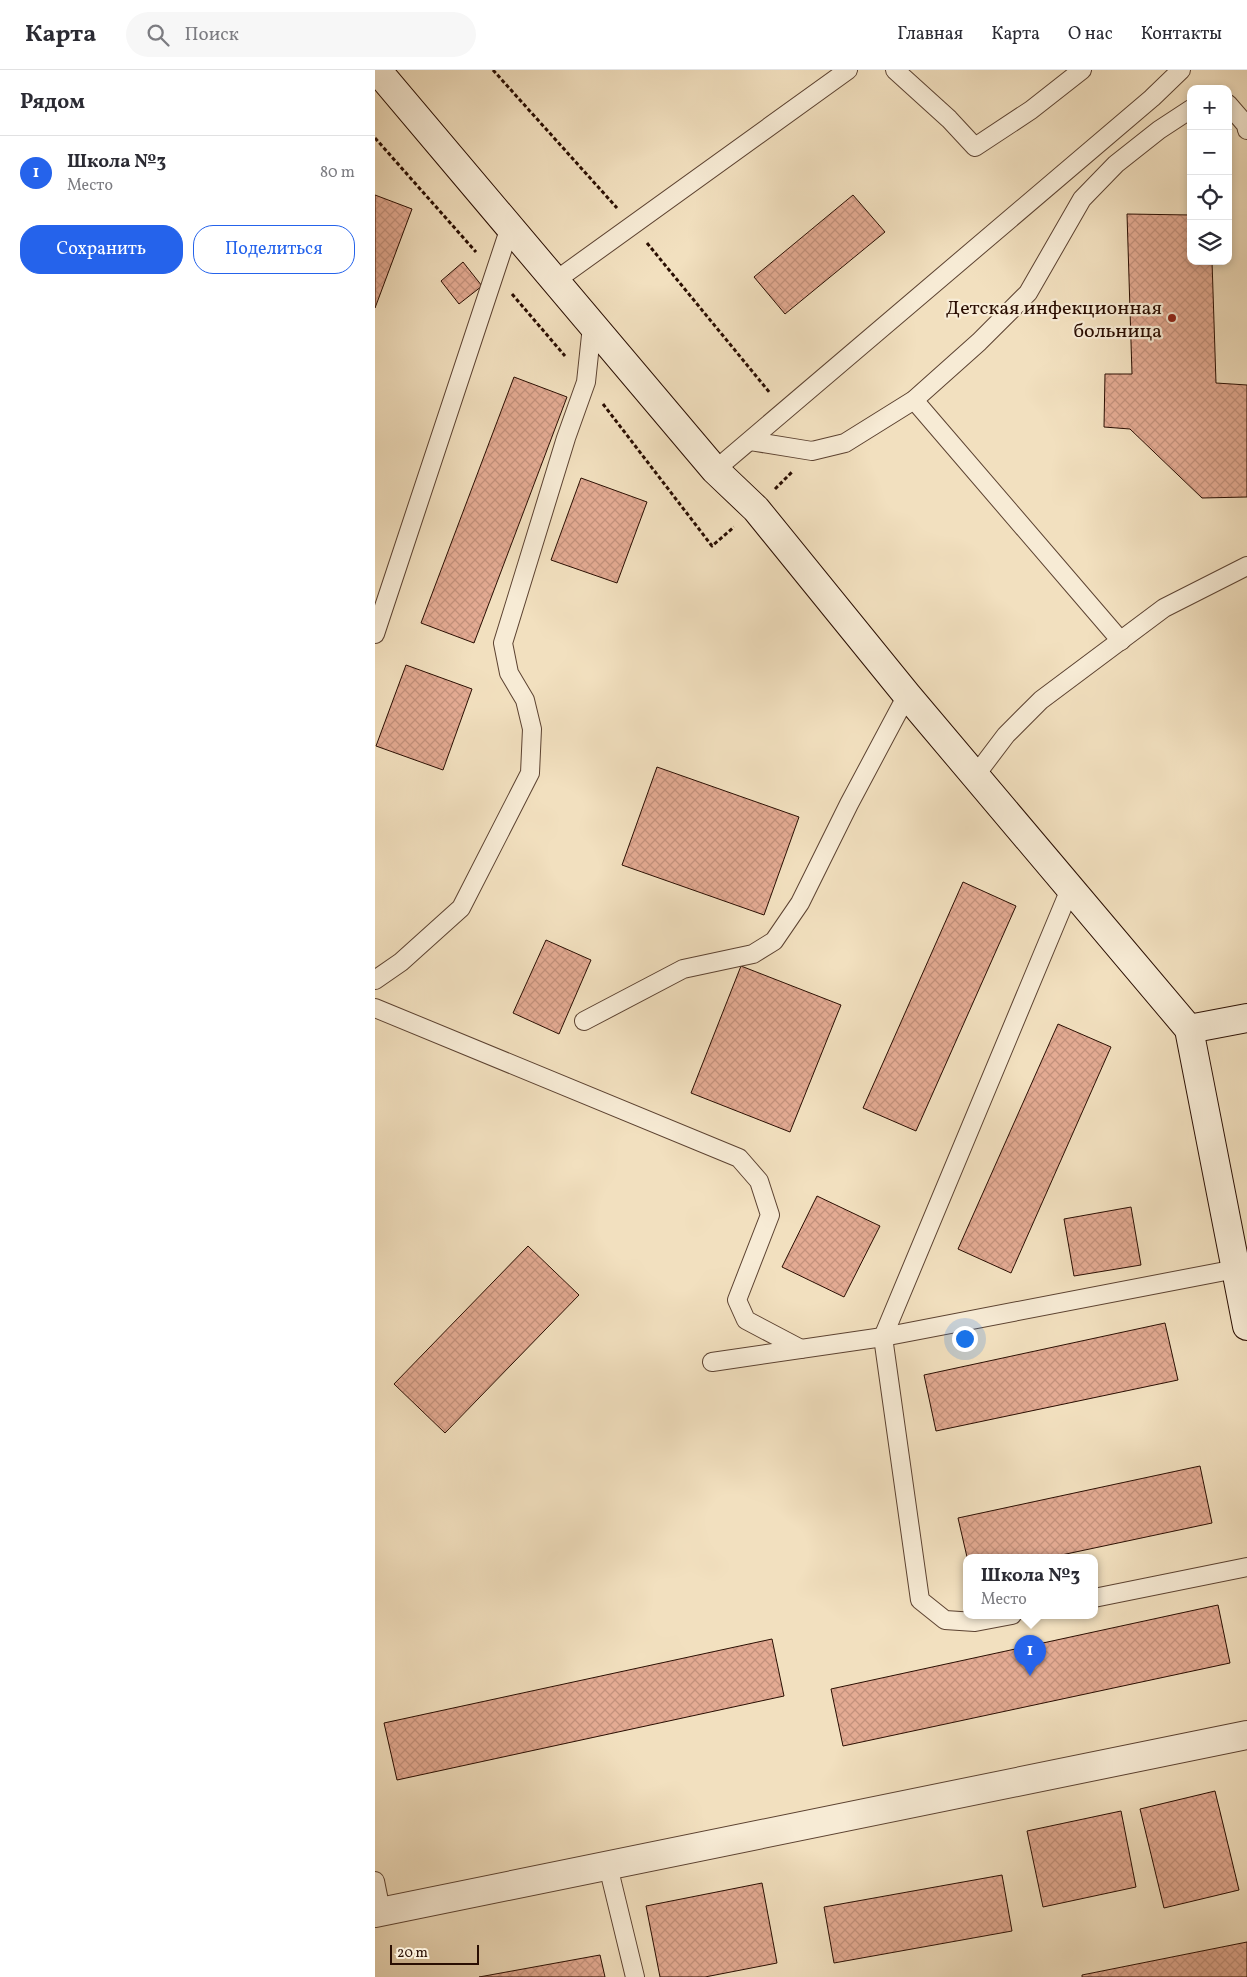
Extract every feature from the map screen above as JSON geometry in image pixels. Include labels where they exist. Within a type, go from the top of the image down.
[{"type":"street","points":[[377,70],[715,470],[756,509],[907,695],[1189,1029],[1247,1326]]},
{"type":"street","points":[[1189,1029],[1247,1018]]},
{"type":"street","points":[[378,1912],[1247,1735]]},
{"type":"lane","points":[[555,281],[848,70]]},
{"type":"lane","points":[[895,70],[949,119],[975,147],[1031,110],[1082,70]]},
{"type":"lane","points":[[715,470],[1152,98],[1181,70]]},
{"type":"lane","points":[[1232,109],[1246,125],[1247,130]]},
{"type":"lane","points":[[750,441],[813,451],[845,443],[914,400],[979,342],[1028,293],[1082,199],[1116,164],[1159,130],[1187,112]]},
{"type":"lane","points":[[375,634],[510,227]]},
{"type":"lane","points":[[375,980],[401,962],[461,908],[530,772],[532,730],[525,700],[509,673],[503,643],[563,447],[586,382],[592,326]]},
{"type":"lane","points":[[914,400],[1121,641]]},
{"type":"lane","points":[[975,776],[1006,735],[1041,700],[1164,608],[1247,566]]},
{"type":"lane","points":[[584,1021],[683,968],[753,954],[774,942],[800,903],[849,804],[907,695]]},
{"type":"lane","points":[[991,1619],[975,1622],[945,1620],[920,1600],[883,1337],[1070,889]]},
{"type":"lane","points":[[375,1008],[739,1158],[759,1181],[770,1215],[737,1300],[746,1320],[801,1349]]},
{"type":"lane","points":[[712,1362],[883,1337],[1236,1269]]},
{"type":"lane","points":[[1098,1597],[1247,1567]]},
{"type":"lane","points":[[608,1866],[635,1977]]},
{"type":"lane","points":[[375,1881],[378,1912]]},
{"type":"path","points":[[493,70],[632,225],[784,411]]},
{"type":"path","points":[[756,509],[813,451]]},
{"type":"building","points":[[375,195],[412,209],[375,308]]},
{"type":"building","points":[[853,195],[885,232],[785,314],[754,277]]},
{"type":"building","name":"Детская инфекционная больница","points":[[1127,214],[1187,215],[1187,265],[1212,265],[1216,383],[1247,385],[1247,497],[1202,498],[1130,429],[1104,427],[1105,374],[1132,374]]},
{"type":"building","points":[[463,262],[482,286],[459,304],[441,281]]},
{"type":"building","points":[[514,377],[567,397],[474,643],[421,623]]},
{"type":"building","points":[[581,478],[647,502],[617,583],[551,560]]},
{"type":"building","points":[[406,665],[472,689],[443,770],[376,746]]},
{"type":"building","points":[[657,767],[799,817],[764,915],[622,865]]},
{"type":"building","points":[[963,882],[1016,906],[916,1131],[863,1108]]},
{"type":"building","points":[[546,940],[591,960],[559,1034],[513,1013]]},
{"type":"building","points":[[741,966],[841,1005],[790,1132],[691,1093]]},
{"type":"building","points":[[1058,1024],[1111,1047],[1011,1273],[958,1249]]},
{"type":"building","points":[[817,1196],[880,1226],[844,1297],[782,1267]]},
{"type":"building","points":[[1131,1207],[1141,1265],[1074,1276],[1064,1219]]},
{"type":"building","points":[[528,1246],[579,1295],[445,1433],[394,1384]]},
{"type":"building","points":[[1165,1323],[1178,1380],[936,1431],[924,1375]]},
{"type":"building","points":[[1200,1466],[1212,1523],[1066,1554],[966,1554],[958,1518]]},
{"type":"building","points":[[1218,1605],[1230,1663],[843,1746],[831,1689]]},
{"type":"building","points":[[772,1639],[784,1696],[397,1780],[384,1723]]},
{"type":"building","points":[[1215,1791],[1239,1890],[1164,1908],[1140,1809]]},
{"type":"building","points":[[1121,1811],[1136,1887],[1043,1907],[1027,1831]]},
{"type":"building","points":[[1002,1875],[1012,1931],[834,1963],[824,1907]]},
{"type":"building","points":[[762,1883],[777,1963],[705,1977],[660,1977],[646,1906]]},
{"type":"building","points":[[1247,1942],[1247,1977],[1082,1977],[1082,1975]]},
{"type":"building","points":[[600,1955],[605,1977],[479,1977]]},
{"type":"place","name":"Детская инфекционная больница","points":[[1172,318]]},
{"type":"place","name":"Школа №3","points":[[1030,1676]]}]
